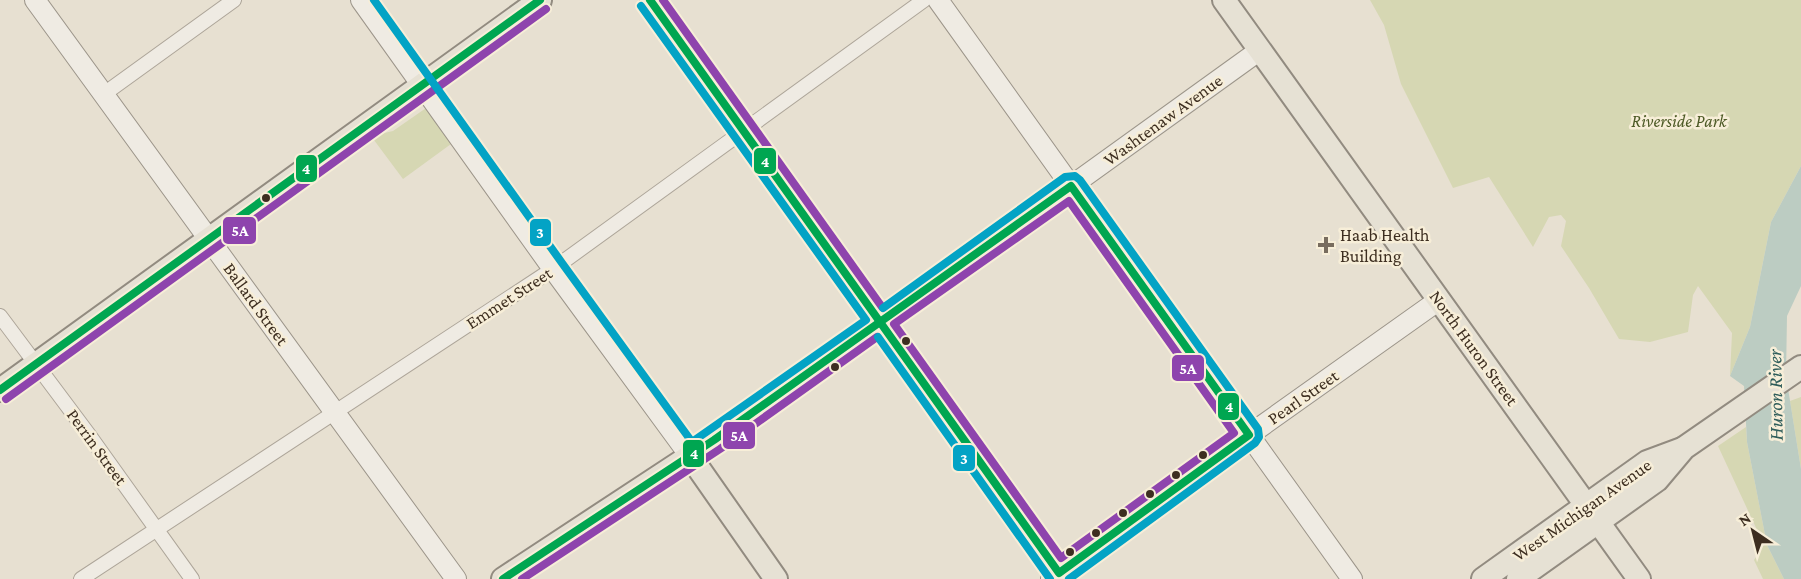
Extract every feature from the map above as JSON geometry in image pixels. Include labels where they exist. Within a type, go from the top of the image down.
[{"type":"main road","points":[[0,390],[540,0]]},
{"type":"main road","name":"North Huron Street","points":[[1224,0],[1639,579]]},
{"type":"main road","name":"West Michigan Avenue","points":[[1518,579],[1647,462],[1684,448],[1801,367]]},
{"type":"main road","points":[[690,456],[776,579]]},
{"type":"main road","name":"Washtenaw Avenue","points":[[503,579],[690,456]]},
{"type":"main road","name":"West Michigan Avenue","points":[[1483,579],[1592,513]]},
{"type":"street","name":"Ballard Street","points":[[35,0],[456,579]]},
{"type":"street","points":[[104,94],[234,0]]},
{"type":"street","points":[[361,0],[690,456]]},
{"type":"street","points":[[650,0],[881,323],[1058,577]]},
{"type":"street","name":"Emmet Street","points":[[81,579],[553,269],[924,0]]},
{"type":"street","points":[[938,0],[1352,579]]},
{"type":"street","name":"Washtenaw Avenue","points":[[690,456],[881,323],[1260,50]]},
{"type":"street","name":"Pearl Street","points":[[1058,577],[1249,435],[1439,300]]},
{"type":"street","name":"Perrin Street","points":[[0,316],[192,579]]},
{"type":"green space","name":"Riverside Park","points":[[1370,0],[1801,0],[1801,166],[1771,222],[1750,327],[1730,376],[1732,333],[1698,286],[1693,295],[1688,332],[1650,342],[1619,339],[1561,246],[1566,221],[1561,215],[1549,217],[1533,247],[1489,177],[1453,188],[1401,84],[1384,25]]},
{"type":"green space","points":[[429,106],[434,120],[451,144],[403,179],[371,136],[393,131]]},
{"type":"green space","points":[[1801,397],[1801,469],[1790,401]]},
{"type":"green space","points":[[1746,427],[1767,545],[1784,579],[1763,579],[1754,560],[1764,545],[1718,446]]},
{"type":"water","name":"Huron River","points":[[1801,166],[1801,286],[1787,316],[1786,376],[1801,469],[1801,579],[1784,579],[1767,545],[1747,442],[1744,386],[1730,376],[1750,327],[1771,222]]},
{"type":"transit line","name":"3","points":[[374,0],[692,442],[866,320],[641,6]]},
{"type":"transit line","name":"4","points":[[0,390],[540,0]]},
{"type":"transit line","name":"4","points":[[650,0],[880,322]]},
{"type":"transit line","name":"5A","points":[[663,0],[882,307]]},
{"type":"transit line","name":"5A","points":[[6,399],[546,9]]},
{"type":"transit line","name":"3","points":[[883,308],[1065,177],[1075,176],[1258,429],[1259,437],[1255,443],[1069,579]]},
{"type":"transit line","name":"4","points":[[1071,186],[1249,435],[1059,573],[880,322],[1071,186]]},
{"type":"transit line","name":"5A","points":[[1069,201],[1234,433],[1061,558],[894,324],[1069,201]]},
{"type":"transit line","name":"4","points":[[503,579],[714,440],[880,322]]},
{"type":"transit line","name":"5A","points":[[522,579],[720,449],[877,337]]},
{"type":"transit line","name":"3","points":[[878,337],[1050,579]]},
{"type":"place","name":"Haab Health Building","points":[[1326,245]]}]
